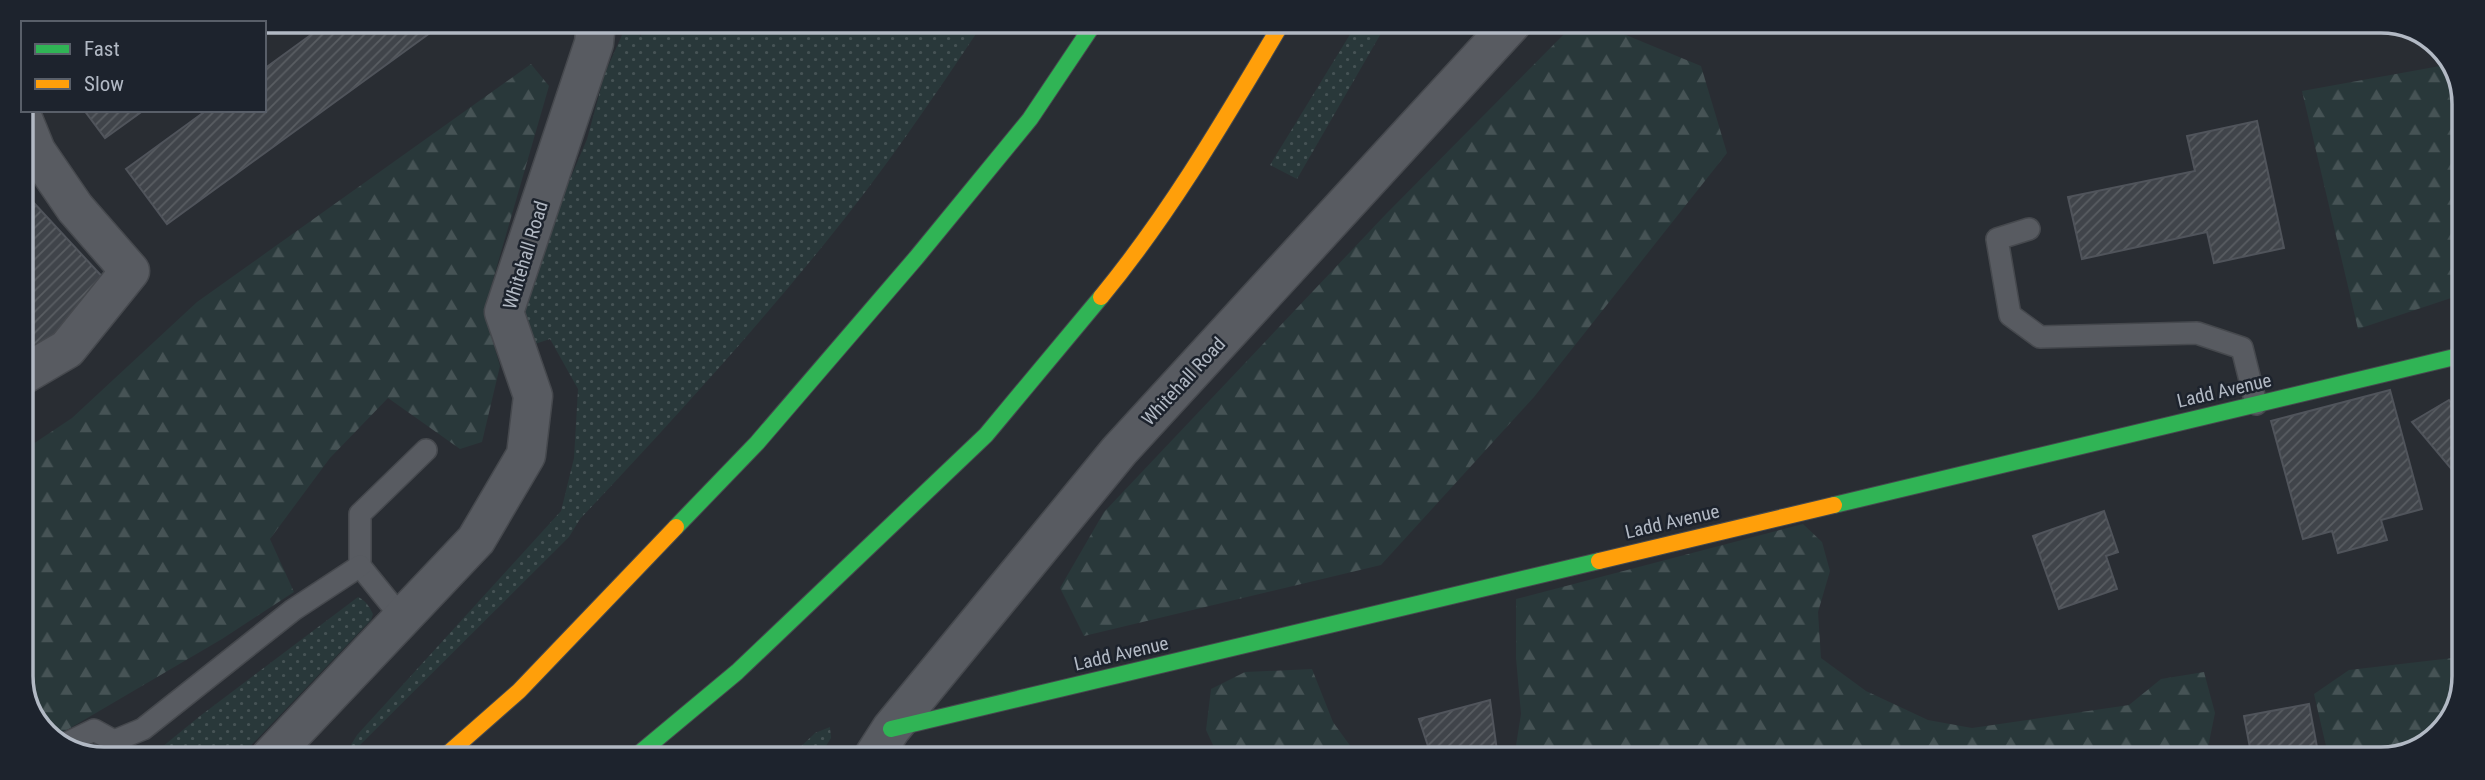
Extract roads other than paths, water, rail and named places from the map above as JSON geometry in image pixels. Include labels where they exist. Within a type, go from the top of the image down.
[{"type":"main road","points":[[455,747],[519,691],[757,443],[916,258],[1030,119],[1088,33]]},
{"type":"main road","points":[[647,747],[737,672],[986,435],[1130,261],[1200,161],[1276,33]]},
{"type":"main road","name":"Ladd Avenue","points":[[882,743],[2452,358]]},
{"type":"main road","points":[[670,747],[737,672]]},
{"type":"street","name":"Whitehall Road","points":[[280,747],[476,540],[526,455],[533,396],[504,312],[594,43],[595,33]]},
{"type":"street","name":"Whitehall Road","points":[[882,743],[1119,451],[1503,33]]},
{"type":"street","points":[[33,144],[75,208],[130,271],[67,349],[33,369]]},
{"type":"lane","points":[[2029,229],[1997,239],[2010,315],[2040,337],[2197,333],[2242,348],[2256,404]]},
{"type":"lane","points":[[402,618],[359,566],[360,514],[426,450]]},
{"type":"lane","points":[[74,740],[94,730],[114,741],[143,729],[293,610],[359,566]]}]
